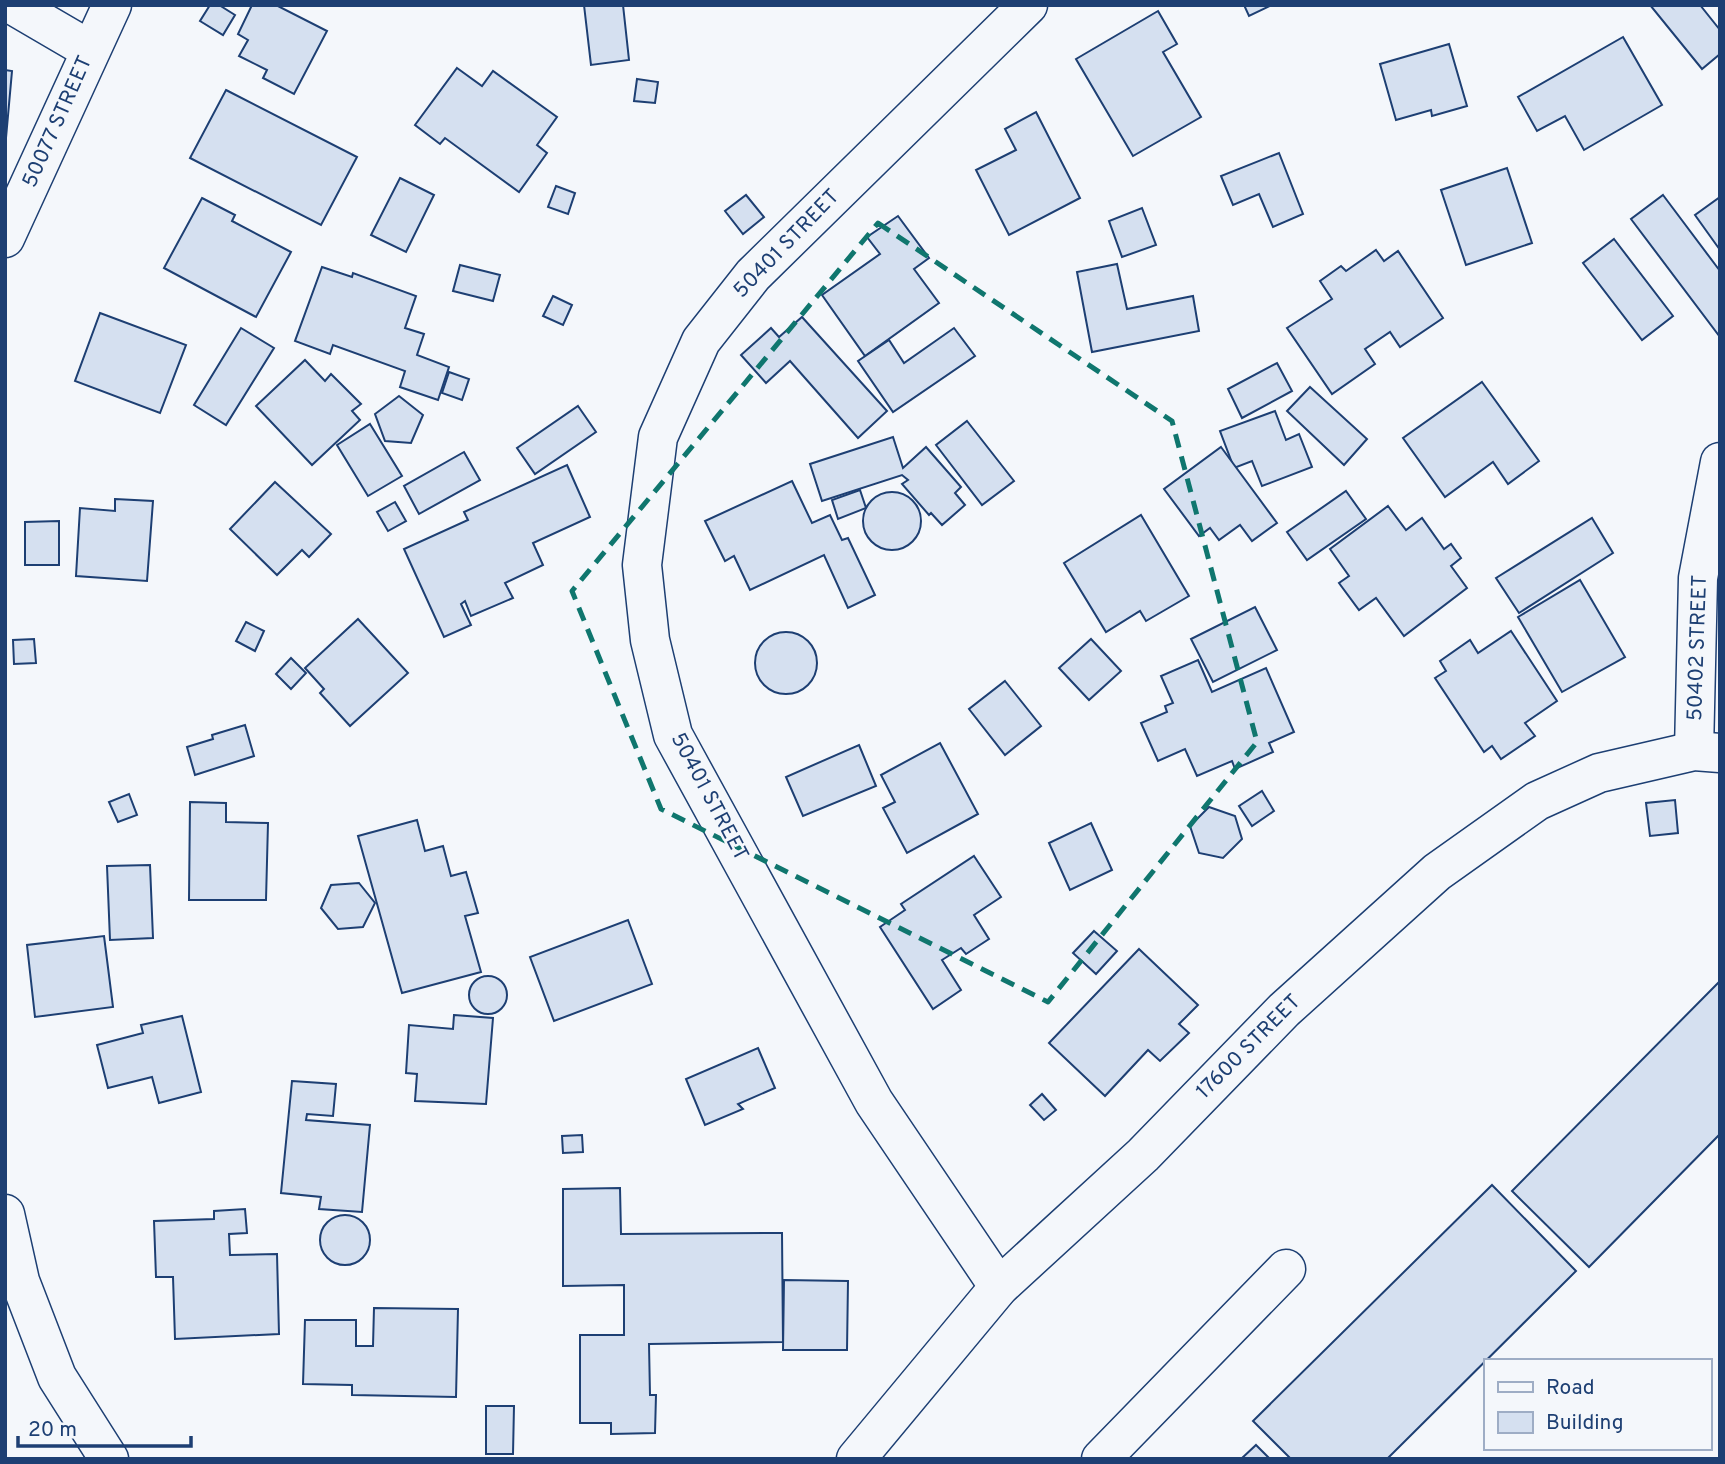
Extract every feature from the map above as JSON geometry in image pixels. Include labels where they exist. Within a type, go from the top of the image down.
[{"type":"street","points":[[13,5],[90,50]]},
{"type":"street","name":"50077 STREET","points":[[5,238],[40,167],[112,5]]},
{"type":"street","name":"50401 STREET","points":[[999,1287],[874,1102],[673,735],[650,640],[642,565],[658,437],[701,341],[753,275],[1028,5]]},
{"type":"street","name":"50402 STREET","points":[[1707,752],[1698,578],[1720,462]]},
{"type":"street","name":"17600 STREET","points":[[856,1459],[999,1287],[1143,1155],[1284,1010],[1437,872],[1537,802],[1599,774],[1707,752]]},
{"type":"street","points":[[5,1214],[20,1281],[57,1377],[109,1459]]},
{"type":"street","points":[[1101,1459],[1286,1269]]},
{"type":"highlighted area","points":[[878,223],[1172,421],[1257,742],[1048,1002],[661,809],[572,591]]},
{"type":"building","points":[[210,5],[219,5],[235,15],[223,35],[200,21]]},
{"type":"building","points":[[252,5],[276,5],[327,31],[294,94],[263,78],[267,70],[239,56],[248,40],[238,34]]},
{"type":"building","points":[[584,5],[623,5],[629,60],[591,65]]},
{"type":"building","points":[[1244,5],[1272,5],[1249,16]]},
{"type":"building","points":[[1650,5],[1700,5],[1720,30],[1720,54],[1702,69]]},
{"type":"building","points":[[1158,11],[1177,44],[1163,52],[1201,117],[1133,156],[1076,59]]},
{"type":"building","points":[[1623,37],[1662,105],[1584,150],[1565,116],[1537,131],[1518,97]]},
{"type":"building","points":[[1449,44],[1467,106],[1432,116],[1431,110],[1396,120],[1380,64]]},
{"type":"building","points":[[457,68],[482,86],[493,71],[557,117],[537,145],[547,153],[519,192],[445,138],[440,144],[415,125]]},
{"type":"building","points":[[5,70],[12,71],[5,149]]},
{"type":"building","points":[[637,79],[658,82],[655,103],[634,101]]},
{"type":"building","points":[[226,90],[357,157],[321,225],[190,158]]},
{"type":"building","points":[[1036,112],[1080,198],[1009,235],[976,170],[1016,150],[1005,129]]},
{"type":"building","points":[[1279,153],[1303,214],[1273,227],[1259,194],[1233,205],[1221,176]]},
{"type":"building","points":[[1507,168],[1532,243],[1466,265],[1441,190]]},
{"type":"building","points":[[400,178],[434,195],[406,252],[371,235]]},
{"type":"building","points":[[556,186],[575,193],[568,214],[548,207]]},
{"type":"building","points":[[746,195],[764,217],[743,234],[725,211]]},
{"type":"building","points":[[1663,195],[1720,271],[1720,337],[1631,219]]},
{"type":"building","points":[[1720,197],[1720,250],[1695,215]]},
{"type":"building","points":[[202,198],[235,215],[232,221],[291,252],[256,317],[164,268]]},
{"type":"building","points":[[1142,208],[1156,245],[1122,257],[1109,221]]},
{"type":"building","points":[[898,216],[929,258],[914,269],[939,303],[865,356],[822,295],[880,254],[867,237]]},
{"type":"building","points":[[1614,239],[1673,316],[1642,340],[1583,263]]},
{"type":"building","points":[[1376,250],[1384,261],[1398,251],[1443,318],[1400,347],[1390,332],[1365,349],[1375,364],[1332,394],[1287,328],[1332,299],[1320,281],[1341,266],[1346,271]]},
{"type":"building","points":[[1117,264],[1127,309],[1193,296],[1199,331],[1092,352],[1077,272]]},
{"type":"building","points":[[460,265],[500,275],[493,301],[453,291]]},
{"type":"building","points":[[322,267],[352,277],[353,273],[416,296],[405,328],[424,334],[417,355],[449,367],[438,400],[400,387],[405,371],[333,345],[330,354],[295,341]]},
{"type":"building","points":[[553,296],[572,305],[563,325],[543,316]]},
{"type":"building","points":[[100,313],[186,345],[160,413],[75,381]]},
{"type":"building","points":[[802,317],[887,411],[858,438],[790,361],[766,383],[741,355],[771,328],[779,337]]},
{"type":"building","points":[[241,328],[274,348],[226,425],[194,405]]},
{"type":"building","points":[[954,328],[975,356],[893,412],[858,361],[889,340],[904,363]]},
{"type":"building","points":[[305,360],[325,381],[331,374],[361,404],[352,411],[360,420],[312,465],[256,406]]},
{"type":"building","points":[[1277,363],[1292,391],[1242,418],[1228,389]]},
{"type":"building","points":[[449,372],[469,379],[462,400],[442,393]]},
{"type":"building","points":[[1482,382],[1539,461],[1508,484],[1493,462],[1445,497],[1403,438]]},
{"type":"building","points":[[1310,387],[1367,439],[1344,465],[1287,411]]},
{"type":"building","points":[[399,396],[423,415],[411,443],[385,441],[375,414]]},
{"type":"building","points":[[578,406],[596,432],[535,474],[517,448]]},
{"type":"building","points":[[1275,411],[1286,440],[1299,434],[1312,467],[1262,486],[1252,461],[1234,468],[1220,431]]},
{"type":"building","points":[[967,421],[1014,481],[982,505],[936,445]]},
{"type":"building","points":[[370,424],[402,476],[368,496],[337,445]]},
{"type":"building","points":[[893,437],[903,468],[926,447],[961,487],[955,493],[965,505],[942,525],[931,513],[929,515],[902,484],[908,480],[902,475],[822,501],[810,464]]},
{"type":"building","points":[[1221,447],[1277,523],[1252,541],[1240,525],[1219,540],[1210,528],[1199,536],[1164,489]]},
{"type":"building","points":[[464,452],[480,480],[419,514],[404,486]]},
{"type":"building","points":[[567,465],[590,517],[533,543],[543,565],[505,583],[513,598],[471,616],[465,601],[461,604],[471,625],[444,637],[404,549],[468,520],[464,512]]},
{"type":"building","points":[[792,481],[812,523],[830,515],[842,540],[848,538],[875,595],[848,608],[824,555],[750,590],[734,556],[725,561],[705,521]]},
{"type":"building","points":[[275,482],[331,534],[309,557],[302,550],[277,575],[230,529]]},
{"type":"building","points":[[860,490],[866,508],[838,519],[832,500]]},
{"type":"building","points":[[1346,491],[1366,519],[1307,560],[1287,532]]},
{"type":"building","points":[[892,492],[908,497],[916,505],[921,521],[916,537],[908,545],[892,550],[876,545],[868,537],[863,521],[868,505],[876,497]]},
{"type":"building","points":[[115,499],[153,501],[147,581],[76,576],[80,508],[115,511]]},
{"type":"building","points":[[395,502],[406,521],[388,531],[377,512]]},
{"type":"building","points":[[1388,506],[1406,530],[1422,518],[1444,549],[1451,544],[1461,558],[1451,566],[1467,588],[1404,636],[1376,598],[1359,610],[1339,583],[1349,576],[1330,549]]},
{"type":"building","points":[[1141,515],[1189,596],[1146,621],[1140,611],[1106,632],[1064,563]]},
{"type":"building","points":[[1592,518],[1613,553],[1519,613],[1496,578]]},
{"type":"building","points":[[59,521],[59,565],[25,565],[25,522]]},
{"type":"building","points":[[1580,580],[1625,657],[1562,692],[1518,617]]},
{"type":"building","points":[[1255,607],[1277,650],[1213,682],[1191,639]]},
{"type":"building","points":[[358,619],[408,673],[350,726],[320,693],[324,689],[305,668]]},
{"type":"building","points":[[246,622],[264,631],[255,651],[236,641]]},
{"type":"building","points":[[1511,631],[1557,701],[1525,723],[1535,736],[1501,759],[1492,746],[1484,752],[1435,678],[1446,671],[1440,661],[1470,640],[1478,653]]},
{"type":"building","points":[[780,632],[792,632],[808,641],[815,651],[815,675],[808,685],[792,694],[780,694],[769,689],[760,680],[755,669],[755,657],[760,646],[769,637]]},
{"type":"building","points":[[34,639],[36,663],[14,664],[13,640]]},
{"type":"building","points":[[1091,639],[1121,671],[1089,700],[1059,668]]},
{"type":"building","points":[[291,658],[306,673],[291,689],[276,674]]},
{"type":"building","points":[[1198,660],[1212,692],[1266,668],[1294,732],[1269,743],[1273,752],[1235,769],[1232,761],[1197,776],[1185,749],[1158,761],[1141,723],[1167,712],[1165,706],[1173,703],[1161,676]]},
{"type":"building","points":[[1005,681],[1041,726],[1005,755],[969,709]]},
{"type":"building","points":[[245,725],[254,756],[195,775],[187,747],[213,739],[212,735]]},
{"type":"building","points":[[940,743],[978,814],[907,853],[883,808],[895,802],[881,775]]},
{"type":"building","points":[[859,745],[876,786],[803,816],[786,777]]},
{"type":"building","points":[[1262,791],[1274,811],[1252,826],[1239,806]]},
{"type":"building","points":[[129,794],[137,815],[118,822],[109,802]]},
{"type":"building","points":[[1675,800],[1678,833],[1650,836],[1646,803]]},
{"type":"building","points":[[190,802],[226,803],[226,822],[268,823],[266,900],[189,900]]},
{"type":"building","points":[[1209,807],[1235,816],[1242,839],[1223,858],[1199,853],[1190,826]]},
{"type":"building","points":[[417,820],[425,851],[443,846],[451,876],[466,872],[478,913],[465,916],[481,972],[402,993],[358,836]]},
{"type":"building","points":[[1091,823],[1112,870],[1070,890],[1049,843]]},
{"type":"building","points":[[974,856],[1001,897],[974,915],[989,939],[966,954],[961,948],[942,960],[961,990],[933,1009],[880,927],[905,910],[901,904]]},
{"type":"building","points":[[150,865],[153,938],[110,940],[107,866]]},
{"type":"building","points":[[359,883],[375,903],[363,927],[338,929],[321,908],[331,885]]},
{"type":"building","points":[[628,920],[652,984],[554,1021],[530,957]]},
{"type":"building","points":[[1094,931],[1117,951],[1096,974],[1073,953]]},
{"type":"building","points":[[104,936],[113,1007],[35,1017],[27,945]]},
{"type":"building","points":[[1139,949],[1198,1005],[1179,1024],[1189,1033],[1160,1061],[1148,1050],[1105,1096],[1049,1043]]},
{"type":"building","points":[[488,976],[501,982],[507,995],[501,1008],[488,1014],[475,1008],[469,995],[475,982]]},
{"type":"building","points":[[1720,981],[1720,1134],[1589,1267],[1512,1191]]},
{"type":"building","points":[[454,1015],[493,1018],[486,1104],[415,1101],[417,1074],[406,1073],[409,1025],[453,1029]]},
{"type":"building","points":[[182,1016],[201,1092],[159,1103],[152,1077],[108,1088],[97,1045],[143,1033],[141,1025]]},
{"type":"building","points":[[758,1048],[775,1088],[738,1104],[743,1109],[705,1125],[686,1079]]},
{"type":"building","points":[[292,1081],[336,1084],[333,1116],[307,1114],[306,1120],[370,1125],[362,1212],[319,1209],[321,1197],[281,1193]]},
{"type":"building","points":[[1042,1094],[1056,1110],[1044,1120],[1030,1105]]},
{"type":"building","points":[[582,1135],[583,1152],[563,1153],[562,1136]]},
{"type":"building","points":[[1492,1185],[1576,1271],[1488,1359],[1484,1359],[1484,1363],[1387,1459],[1291,1459],[1253,1421]]},
{"type":"building","points":[[620,1188],[621,1234],[782,1233],[783,1342],[649,1344],[650,1395],[656,1395],[655,1433],[611,1434],[611,1423],[580,1423],[580,1335],[624,1335],[624,1285],[563,1286],[563,1189]]},
{"type":"building","points":[[245,1209],[247,1233],[229,1234],[230,1255],[277,1254],[279,1334],[175,1339],[173,1277],[156,1277],[154,1221],[214,1219],[214,1211]]},
{"type":"building","points":[[345,1215],[363,1222],[370,1240],[363,1258],[345,1265],[327,1258],[320,1240],[327,1222]]},
{"type":"building","points":[[784,1280],[848,1281],[847,1350],[783,1350]]},
{"type":"building","points":[[374,1308],[458,1309],[456,1397],[352,1395],[352,1385],[303,1384],[305,1320],[356,1320],[356,1346],[373,1346]]},
{"type":"building","points":[[486,1406],[514,1406],[513,1454],[486,1454]]},
{"type":"building","points":[[1256,1445],[1270,1459],[1241,1459]]}]
